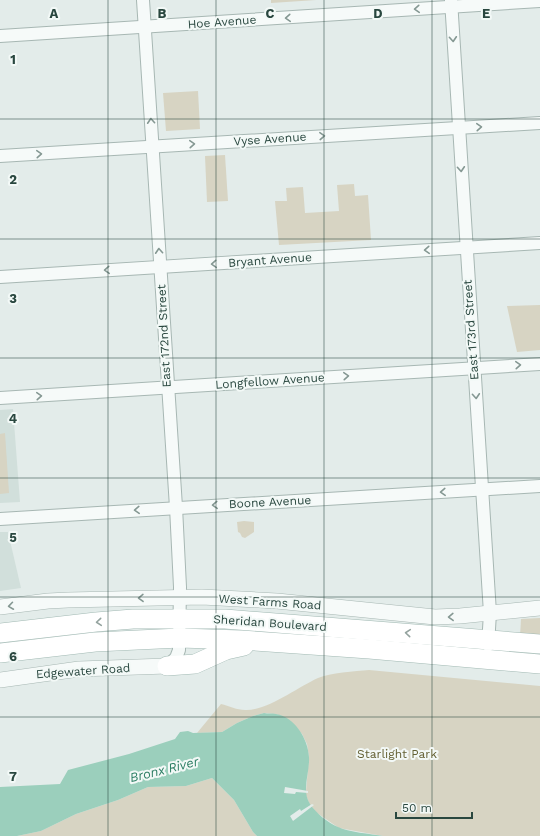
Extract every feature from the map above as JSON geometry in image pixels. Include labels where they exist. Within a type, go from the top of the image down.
[{"type":"main road","name":"Sheridan Boulevard","points":[[0,633],[104,621],[180,618],[270,622],[540,644]]},
{"type":"main road","name":"Sheridan Boulevard","points":[[0,653],[95,642],[180,638],[265,642],[540,664]]},
{"type":"main road","points":[[166,666],[192,665],[226,650],[265,642]]},
{"type":"street","name":"East 172nd Street","points":[[143,0],[176,507],[180,597],[180,638],[178,655],[166,666]]},
{"type":"street","name":"Hoe Avenue","points":[[0,36],[145,27],[451,3],[540,1]]},
{"type":"street","name":"East 173rd Street","points":[[451,3],[490,613],[487,659]]},
{"type":"street","name":"Vyse Avenue","points":[[0,156],[540,123]]},
{"type":"street","name":"Bryant Avenue","points":[[0,277],[540,243]]},
{"type":"street","name":"Longfellow Avenue","points":[[0,398],[540,364]]},
{"type":"street","name":"Boone Avenue","points":[[0,519],[176,507],[540,486]]},
{"type":"street","name":"West Farms Road","points":[[0,608],[55,601],[180,597],[277,601],[436,617],[540,608]]},
{"type":"street","name":"Edgewater Road","points":[[0,680],[30,674],[79,669],[166,666]]},
{"type":"shaded area","points":[[13,409],[20,502],[0,503],[0,410]]},
{"type":"shaded area","points":[[0,532],[8,532],[21,588],[0,591]]},
{"type":"green space","points":[[271,0],[316,0],[271,3]]},
{"type":"green space","points":[[198,91],[200,129],[166,131],[163,93]]},
{"type":"green space","points":[[225,155],[228,201],[207,202],[205,156]]},
{"type":"green space","points":[[354,184],[355,196],[368,195],[371,240],[279,245],[275,201],[287,201],[286,188],[303,187],[305,213],[339,211],[337,185]]},
{"type":"green space","points":[[540,305],[540,350],[517,352],[507,306]]},
{"type":"green space","points":[[5,433],[9,493],[0,494],[0,434]]},
{"type":"green space","points":[[237,522],[254,522],[254,532],[245,538],[238,532]]},
{"type":"green space","points":[[540,618],[540,638],[520,637],[521,619]]},
{"type":"green space","name":"Starlight Park","points":[[369,670],[540,686],[540,836],[383,836],[339,828],[317,813],[310,805],[305,793],[296,792],[306,791],[309,757],[307,744],[297,728],[284,717],[276,714],[264,713],[237,723],[222,732],[197,733],[221,704],[245,710],[263,707],[323,676],[343,672]]},
{"type":"green space","points":[[212,778],[234,800],[253,832],[257,836],[17,836],[41,831],[76,814],[118,800],[148,787],[186,786]]},
{"type":"water","name":"Bronx River","points":[[264,713],[276,714],[289,719],[295,724],[303,736],[309,757],[306,787],[307,799],[316,811],[330,823],[342,829],[383,836],[257,836],[253,832],[234,800],[212,778],[186,786],[148,787],[118,800],[76,814],[41,831],[17,836],[0,836],[0,787],[60,784],[68,770],[129,754],[175,739],[180,732],[222,732],[237,723]]},
{"type":"pier","points":[[285,787],[308,791],[308,793],[284,793]]},
{"type":"pier","points":[[312,804],[314,805],[293,821],[290,816],[300,809],[301,811]]}]
